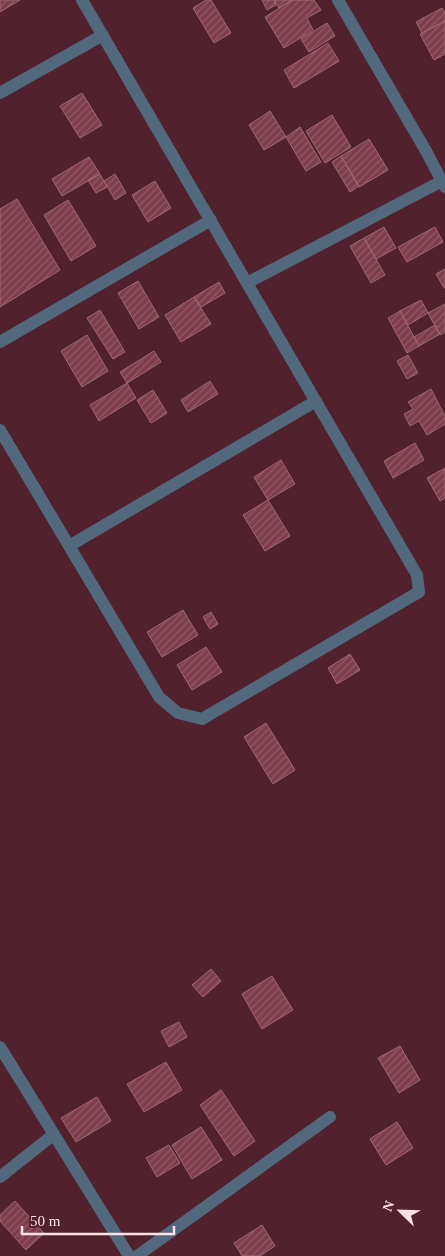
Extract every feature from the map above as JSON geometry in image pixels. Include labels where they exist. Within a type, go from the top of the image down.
[{"type":"street","points":[[0,430],[159,698],[178,713],[202,719],[419,592],[417,575],[82,0]]},
{"type":"street","points":[[247,283],[444,184],[338,0]]},
{"type":"street","points":[[0,93],[103,35]]},
{"type":"street","points":[[0,342],[211,220]]},
{"type":"street","points":[[69,546],[316,401]]},
{"type":"street","points":[[0,1046],[129,1256]]},
{"type":"street","points":[[137,1256],[330,1117]]},
{"type":"street","points":[[0,1176],[53,1135]]},
{"type":"building","points":[[0,0],[20,0],[0,12]]},
{"type":"building","points":[[206,0],[211,0],[231,33],[214,43],[193,8]]},
{"type":"building","points":[[262,0],[274,0],[276,5],[267,10]]},
{"type":"building","points":[[274,0],[292,0],[279,8]]},
{"type":"building","points":[[292,0],[314,0],[321,10],[307,18],[313,30],[284,48],[265,17]]},
{"type":"building","points":[[442,8],[445,13],[445,21],[422,33],[416,22]]},
{"type":"building","points":[[445,21],[445,54],[434,60],[420,34]]},
{"type":"building","points":[[327,23],[335,36],[309,52],[301,39]]},
{"type":"building","points":[[328,43],[339,61],[294,88],[284,70]]},
{"type":"building","points":[[82,93],[102,125],[80,138],[60,106]]},
{"type":"building","points":[[270,111],[286,137],[264,150],[249,125]]},
{"type":"building","points":[[332,115],[351,147],[325,163],[306,131]]},
{"type":"building","points":[[300,127],[321,162],[306,171],[286,137]]},
{"type":"building","points":[[369,139],[388,170],[359,187],[341,156]]},
{"type":"building","points":[[341,156],[359,186],[350,192],[332,162]]},
{"type":"building","points":[[89,157],[100,174],[62,196],[52,179]]},
{"type":"building","points":[[100,174],[107,187],[96,193],[88,180]]},
{"type":"building","points":[[115,174],[126,193],[115,200],[104,181]]},
{"type":"building","points":[[155,181],[171,208],[148,222],[132,195]]},
{"type":"building","points":[[17,199],[60,270],[0,307],[0,209]]},
{"type":"building","points":[[68,200],[96,246],[71,261],[44,215]]},
{"type":"building","points":[[384,227],[396,248],[376,259],[364,238]]},
{"type":"building","points":[[435,227],[443,242],[407,262],[398,247]]},
{"type":"building","points":[[364,238],[385,275],[371,283],[350,246]]},
{"type":"building","points":[[445,269],[445,288],[444,288],[436,274]]},
{"type":"building","points":[[138,281],[159,317],[139,329],[118,293]]},
{"type":"building","points":[[219,282],[225,293],[201,307],[194,297]]},
{"type":"building","points":[[194,297],[211,324],[181,342],[165,315]]},
{"type":"building","points":[[421,300],[428,313],[408,325],[400,311]]},
{"type":"building","points":[[445,304],[445,332],[440,335],[428,313]]},
{"type":"building","points":[[100,310],[125,352],[113,359],[87,318]]},
{"type":"building","points":[[400,311],[419,346],[407,353],[388,318]]},
{"type":"building","points":[[435,325],[440,334],[419,346],[414,337]]},
{"type":"building","points":[[87,335],[108,371],[82,387],[61,351]]},
{"type":"building","points":[[154,351],[161,362],[127,383],[120,372]]},
{"type":"building","points":[[408,355],[418,373],[407,379],[397,361]]},
{"type":"building","points":[[210,381],[218,394],[188,412],[181,400]]},
{"type":"building","points":[[127,383],[136,398],[99,421],[90,405]]},
{"type":"building","points":[[431,389],[445,416],[445,424],[427,435],[419,421],[410,426],[404,414],[413,409],[408,402]]},
{"type":"building","points":[[153,390],[167,413],[151,423],[137,400]]},
{"type":"building","points":[[415,443],[424,460],[393,478],[384,461]]},
{"type":"building","points":[[281,460],[295,484],[268,500],[254,477]]},
{"type":"building","points":[[445,468],[445,498],[440,501],[427,478]]},
{"type":"building","points":[[268,500],[290,536],[265,551],[243,515]]},
{"type":"building","points":[[183,610],[198,635],[162,657],[147,632]]},
{"type":"building","points":[[211,612],[218,624],[210,629],[203,617]]},
{"type":"building","points":[[206,647],[222,672],[192,690],[177,665]]},
{"type":"building","points":[[350,654],[360,670],[337,684],[328,668]]},
{"type":"building","points":[[266,723],[295,770],[273,784],[244,737]]},
{"type":"building","points":[[211,969],[221,981],[203,997],[192,985]]},
{"type":"building","points":[[272,976],[293,1010],[262,1029],[242,994]]},
{"type":"building","points":[[179,1022],[187,1037],[169,1047],[161,1031]]},
{"type":"building","points":[[400,1046],[420,1080],[399,1093],[378,1058]]},
{"type":"building","points":[[166,1062],[182,1090],[144,1112],[127,1084]]},
{"type":"building","points":[[221,1090],[255,1141],[234,1156],[200,1105]]},
{"type":"building","points":[[97,1097],[111,1121],[76,1142],[61,1118]]},
{"type":"building","points":[[397,1122],[413,1148],[386,1165],[370,1139]]},
{"type":"building","points":[[201,1127],[222,1160],[192,1179],[172,1145]]},
{"type":"building","points":[[169,1145],[180,1163],[157,1177],[146,1158]]},
{"type":"building","points":[[15,1201],[44,1233],[26,1250],[0,1221],[0,1215]]},
{"type":"building","points":[[262,1225],[275,1246],[260,1256],[242,1256],[234,1243]]}]
